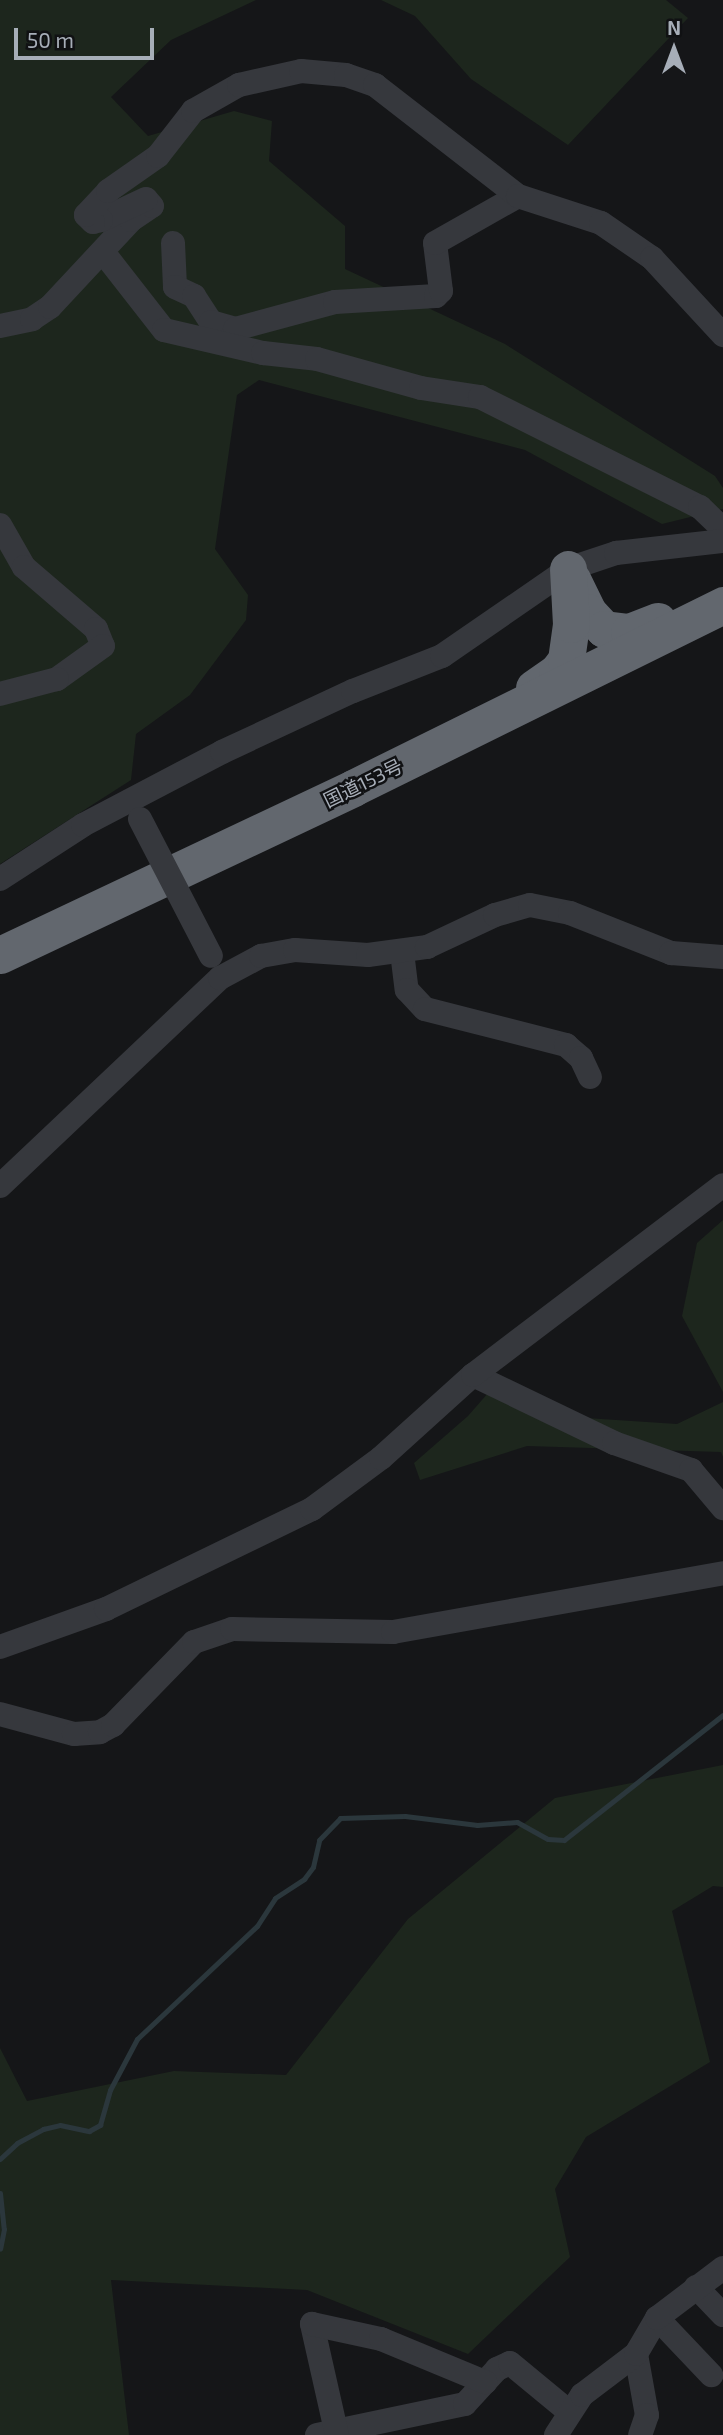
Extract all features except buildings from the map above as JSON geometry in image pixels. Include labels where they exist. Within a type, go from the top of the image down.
[{"type":"highway","points":[[568,569],[595,622],[616,632],[644,628],[723,594]]},
{"type":"highway","points":[[353,789],[557,672],[570,644],[568,569]]},
{"type":"highway","name":"国道153号","points":[[0,955],[353,789],[723,605]]},
{"type":"highway","name":"国道153号","points":[[0,974],[723,627]]},
{"type":"street","points":[[0,326],[32,319],[50,307],[152,201],[138,201],[93,222],[87,219],[87,210],[158,156],[193,111],[239,85],[301,71],[346,75],[375,85],[518,196],[584,215],[627,239],[652,258],[723,335]]},
{"type":"street","points":[[173,243],[175,287],[194,296],[211,322],[235,329],[335,302],[436,296],[441,291],[435,243],[518,196]]},
{"type":"street","points":[[103,251],[164,330],[262,353],[317,359],[421,388],[480,397],[700,507],[723,529]]},
{"type":"street","points":[[0,525],[32,575],[96,629],[103,646],[57,679],[0,694]]},
{"type":"street","points":[[0,878],[135,810],[353,691],[442,656],[568,569],[616,553],[723,541]]},
{"type":"street","points":[[135,810],[215,967]]},
{"type":"street","points":[[0,1186],[215,967],[295,950],[402,952],[427,947],[495,915],[530,905],[570,913],[671,953],[723,957]]},
{"type":"street","points":[[402,952],[407,990],[425,1009],[566,1045],[582,1058],[590,1077]]},
{"type":"street","points":[[0,1647],[106,1609],[312,1509],[381,1458],[472,1374],[723,1185]]},
{"type":"street","points":[[472,1374],[614,1443],[691,1470],[723,1508]]},
{"type":"street","points":[[0,1714],[74,1734],[100,1732],[113,1725],[194,1642],[232,1629],[393,1632],[723,1573]]},
{"type":"street","points":[[556,2435],[568,2411],[610,2370],[636,2354],[657,2318],[723,2268]]},
{"type":"street","points":[[696,2287],[723,2315]]},
{"type":"street","points":[[657,2318],[711,2375]]},
{"type":"street","points":[[485,2382],[381,2339],[331,2325],[312,2324],[330,2434],[460,2406],[504,2364],[516,2364],[568,2411]]},
{"type":"street","points":[[636,2354],[647,2415],[640,2435]]},
{"type":"shaded area","points":[[0,0],[256,0],[171,40],[111,97],[148,136],[234,111],[272,121],[269,161],[345,226],[345,269],[505,344],[715,476],[723,488],[723,509],[662,524],[525,450],[259,380],[237,395],[215,549],[248,595],[246,620],[190,695],[136,734],[131,780],[0,864]]},
{"type":"shaded area","points":[[381,0],[666,0],[688,18],[568,145],[471,79],[415,16]]},
{"type":"shaded area","points":[[723,1220],[723,1392],[682,1316],[697,1243]]},
{"type":"shaded area","points":[[502,1377],[571,1417],[677,1424],[723,1402],[723,1457],[721,1452],[527,1446],[420,1480],[414,1463],[468,1416]]},
{"type":"shaded area","points":[[723,1765],[723,1887],[713,1886],[672,1911],[710,2062],[586,2137],[555,2189],[570,2257],[468,2354],[307,2290],[111,2280],[129,2435],[0,2435],[0,2048],[27,2101],[174,2071],[286,2075],[408,1919],[555,1798]]},
{"type":"waterway","points":[[0,2159],[17,2143],[43,2129],[60,2125],[89,2131],[100,2125],[110,2090],[137,2039],[257,1926],[275,1898],[304,1879],[313,1867],[319,1840],[340,1818],[405,1816],[477,1825],[517,1822],[548,1839],[564,1840],[723,1715]]},
{"type":"waterway","points":[[0,2193],[4,2229],[0,2249]]}]
